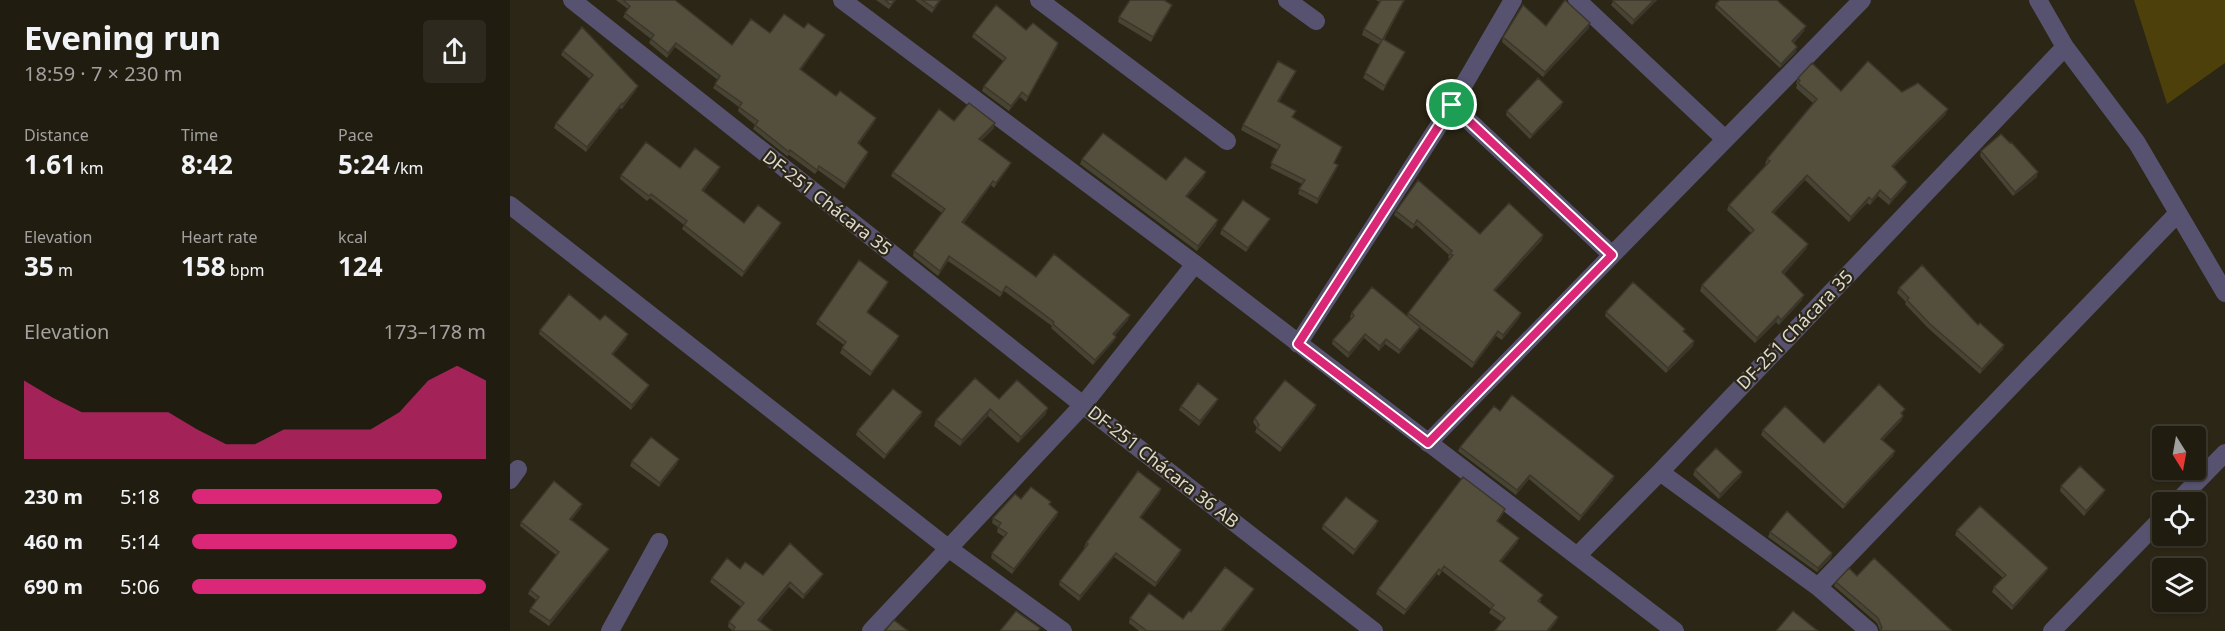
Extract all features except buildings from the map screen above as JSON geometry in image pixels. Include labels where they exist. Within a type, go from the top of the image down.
[{"type":"street","name":"DF-251 Chácara 35","points":[[572,0],[1083,405]]},
{"type":"street","points":[[842,0],[1195,264],[1674,631]]},
{"type":"street","points":[[1039,0],[1227,141]]},
{"type":"street","points":[[1287,0],[1316,21]]},
{"type":"street","points":[[1298,344],[1452,105],[1513,0]]},
{"type":"street","points":[[1577,0],[1725,140]]},
{"type":"street","points":[[2038,0],[2065,47],[2138,143],[2225,293]]},
{"type":"street","points":[[1428,443],[1725,140],[1851,4]]},
{"type":"street","name":"DF-251 Chácara 35","points":[[1577,556],[2065,47]]},
{"type":"street","points":[[1452,105],[1612,255]]},
{"type":"street","points":[[510,205],[948,548],[1063,631]]},
{"type":"street","points":[[1818,588],[2178,213]]},
{"type":"street","points":[[1083,405],[1195,264]]},
{"type":"street","name":"DF-251 Chácara 36 AB","points":[[871,631],[1083,405],[1374,631]]},
{"type":"street","points":[[2187,492],[2225,453]]},
{"type":"street","points":[[1660,472],[1818,588],[1869,631]]},
{"type":"street","points":[[2052,631],[2152,528]]},
{"type":"street","points":[[610,631],[659,542]]},
{"type":"shaded area","points":[[2134,0],[2225,0],[2225,63],[2167,104]]},
{"type":"route","points":[[1452,105],[1612,255],[1428,443],[1298,344],[1452,105]]}]
